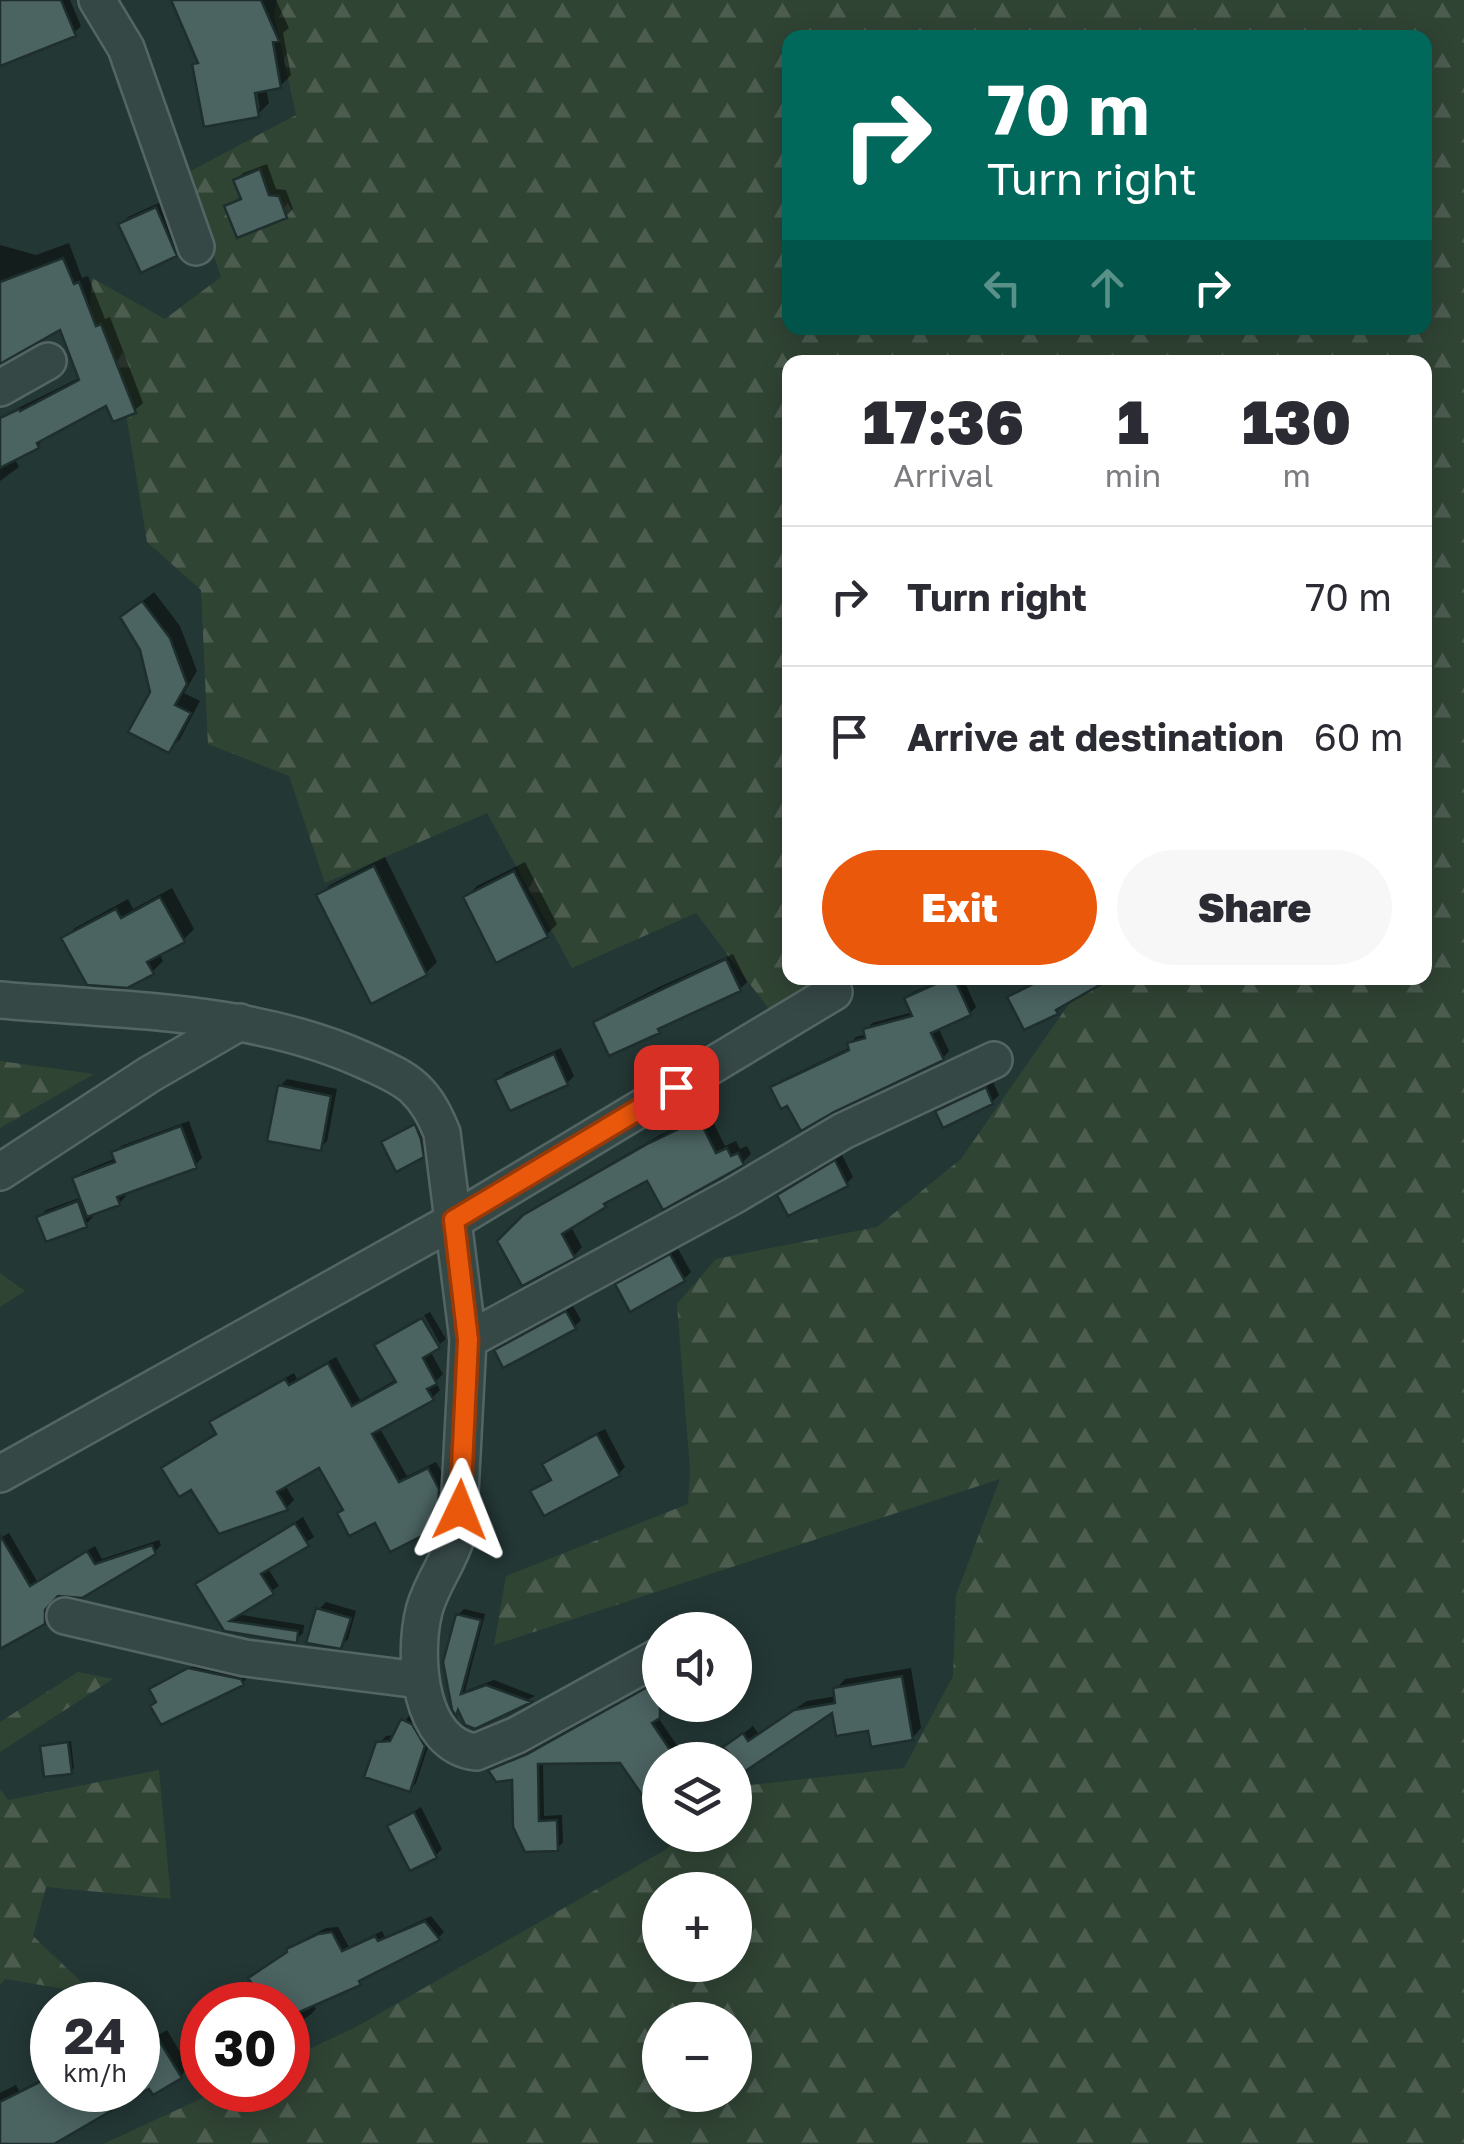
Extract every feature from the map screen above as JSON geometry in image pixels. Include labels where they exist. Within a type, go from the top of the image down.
[{"type":"street","points":[[97,0],[126,48],[196,247]]},
{"type":"street","points":[[0,388],[48,361]]},
{"type":"street","points":[[0,1474],[454,1220],[834,992]]},
{"type":"street","points":[[0,1000],[240,1022],[345,1051],[390,1072],[413,1088],[433,1111],[442,1133],[468,1340],[458,1531],[454,1548],[424,1610],[419,1680],[438,1727],[451,1744],[476,1752],[516,1735],[642,1666]]},
{"type":"street","points":[[0,1172],[150,1074],[240,1022]]},
{"type":"street","points":[[468,1340],[733,1196],[843,1131],[994,1060]]},
{"type":"street","points":[[65,1616],[245,1658],[419,1680]]},
{"type":"green space","points":[[277,0],[1464,0],[1464,2144],[103,2144],[180,2108],[180,2112],[310,2112],[310,2049],[356,2027],[662,1852],[752,1852],[752,1785],[904,1768],[953,1676],[956,1595],[1000,1479],[494,1645],[506,1576],[688,1504],[690,1470],[677,1304],[716,1259],[877,1227],[961,1159],[1082,985],[1432,985],[1432,355],[782,355],[782,985],[825,985],[775,1017],[696,913],[572,968],[487,813],[325,883],[289,776],[208,744],[201,590],[147,542],[127,420],[89,321],[92,278],[165,319],[221,277],[187,173],[296,115],[274,14]]},
{"type":"green space","points":[[0,1061],[94,1074],[0,1128]]},
{"type":"green space","points":[[0,1273],[25,1291],[0,1307]]},
{"type":"green space","points":[[78,1672],[113,1679],[0,1752],[0,1722]]},
{"type":"green space","points":[[159,1770],[171,1899],[46,1887],[33,1936],[81,1982],[30,1983],[5,1979],[0,1985],[0,1789],[8,1800]]},
{"type":"building","points":[[0,0],[61,0],[76,36],[0,66]]},
{"type":"building","points":[[171,0],[261,0],[279,41],[273,42],[281,88],[255,93],[259,117],[204,127],[192,64],[198,63]]},
{"type":"building","points":[[260,169],[269,195],[279,196],[287,218],[237,238],[224,206],[241,199],[233,180]]},
{"type":"building","points":[[156,207],[177,256],[141,273],[118,224]]},
{"type":"building","points":[[63,258],[74,284],[79,282],[96,326],[101,324],[136,413],[113,422],[106,406],[0,468],[0,418],[79,380],[60,330],[0,364],[0,282]]},
{"type":"building","points":[[142,601],[170,638],[187,684],[175,705],[191,713],[169,753],[128,732],[150,692],[140,650],[120,617]]},
{"type":"building","points":[[374,866],[427,975],[371,1004],[316,895]]},
{"type":"building","points":[[514,871],[548,937],[496,963],[463,897]]},
{"type":"building","points":[[160,897],[185,942],[147,962],[154,974],[127,988],[87,985],[61,938],[116,909],[121,918]]},
{"type":"building","points":[[726,959],[741,991],[609,1056],[593,1022]]},
{"type":"building","points":[[933,985],[957,985],[971,1015],[931,1033],[944,1060],[801,1131],[787,1106],[781,1109],[770,1087],[849,1050],[847,1043],[865,1038],[863,1029],[912,1016],[904,998]]},
{"type":"building","points":[[1031,985],[1100,985],[1056,1010],[1058,1014],[1024,1030],[1007,997]]},
{"type":"building","points":[[554,1054],[568,1085],[510,1111],[495,1080]]},
{"type":"building","points":[[278,1085],[331,1096],[321,1151],[267,1141]]},
{"type":"building","points":[[986,1087],[993,1104],[943,1128],[935,1111]]},
{"type":"building","points":[[699,1119],[716,1153],[727,1148],[731,1156],[738,1153],[744,1165],[663,1210],[647,1181],[604,1204],[606,1207],[562,1234],[575,1258],[522,1286],[497,1241],[523,1215]]},
{"type":"building","points":[[415,1124],[424,1157],[396,1172],[381,1142]]},
{"type":"building","points":[[181,1126],[197,1168],[117,1197],[120,1205],[87,1217],[72,1178],[115,1162],[111,1152]]},
{"type":"building","points":[[835,1160],[848,1186],[788,1216],[777,1195]]},
{"type":"building","points":[[78,1201],[87,1227],[46,1242],[36,1217]]},
{"type":"building","points":[[670,1254],[685,1281],[630,1312],[615,1284]]},
{"type":"building","points":[[566,1311],[576,1329],[503,1368],[494,1350]]},
{"type":"building","points":[[422,1318],[440,1348],[423,1358],[437,1384],[427,1389],[434,1400],[372,1434],[399,1482],[428,1468],[439,1489],[438,1512],[434,1514],[436,1529],[390,1552],[375,1523],[349,1536],[337,1513],[343,1510],[319,1468],[277,1492],[288,1510],[219,1534],[191,1490],[179,1497],[161,1468],[216,1434],[209,1422],[285,1379],[289,1385],[328,1363],[352,1406],[396,1382],[374,1345]]},
{"type":"building","points":[[597,1434],[620,1476],[544,1516],[530,1491],[551,1480],[542,1464]]},
{"type":"building","points":[[295,1523],[309,1546],[261,1574],[274,1594],[230,1621],[298,1631],[297,1643],[224,1631],[195,1584]]},
{"type":"building","points":[[0,1535],[30,1586],[87,1551],[95,1564],[152,1545],[156,1554],[82,1598],[58,1596],[45,1610],[45,1624],[0,1649]]},
{"type":"building","points":[[316,1608],[351,1618],[341,1649],[306,1643]]},
{"type":"building","points":[[456,1614],[481,1620],[461,1694],[486,1685],[532,1702],[475,1729],[465,1725],[458,1710],[456,1716],[452,1710],[443,1662]]},
{"type":"building","points":[[188,1668],[241,1679],[244,1685],[161,1725],[150,1706],[156,1702],[149,1689]]},
{"type":"building","points":[[902,1676],[913,1740],[871,1747],[868,1731],[836,1736],[832,1713],[752,1767],[752,1742],[730,1742],[743,1733],[748,1741],[794,1710],[835,1703],[833,1688]]},
{"type":"building","points":[[642,1690],[642,1722],[654,1722],[665,1742],[642,1742],[642,1795],[620,1763],[538,1764],[539,1821],[557,1820],[558,1851],[525,1852],[513,1827],[512,1780],[496,1782],[488,1770],[527,1754]]},
{"type":"building","points":[[401,1719],[412,1724],[425,1746],[410,1792],[364,1777],[376,1742],[390,1741]]},
{"type":"building","points":[[68,1742],[72,1774],[44,1777],[40,1746]]},
{"type":"building","points":[[414,1812],[437,1858],[410,1871],[387,1826]]},
{"type":"building","points":[[425,1921],[440,1940],[359,1981],[361,1985],[310,2007],[310,1982],[251,1982],[248,1978],[286,1949],[318,1934],[332,1932],[342,1951],[375,1936],[378,1941]]},
{"type":"building","points":[[160,2042],[180,2075],[180,2079],[160,2091]]},
{"type":"building","points":[[30,2087],[30,2112],[109,2112],[54,2144],[0,2144],[0,2102]]},
{"type":"route","points":[[460,1510],[468,1340],[454,1220],[676,1087]]}]
